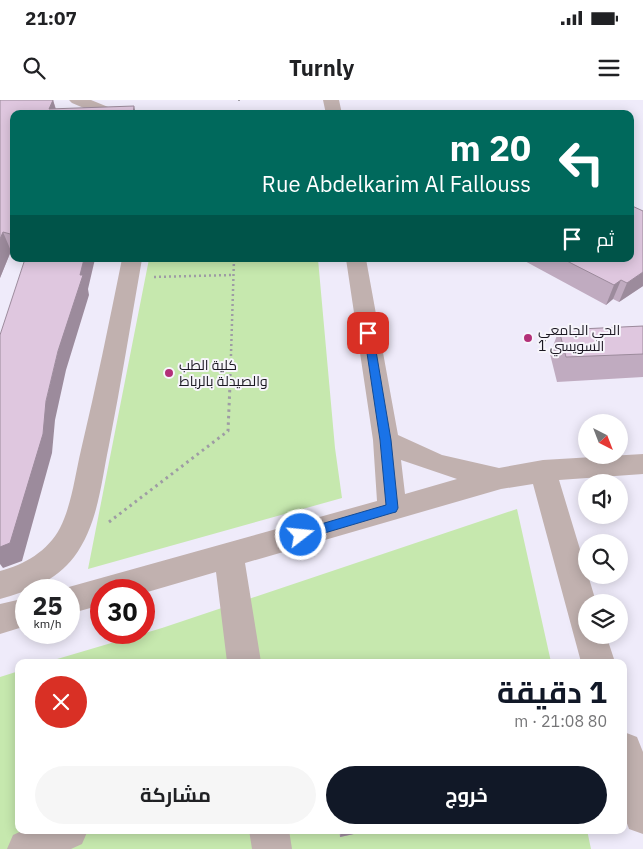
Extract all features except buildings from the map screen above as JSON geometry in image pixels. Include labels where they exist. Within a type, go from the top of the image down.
[{"type":"street","points":[[77,100],[103,110]]},
{"type":"street","points":[[0,586],[40,569],[53,560],[65,546],[78,522],[102,419],[131,262]]},
{"type":"street","points":[[356,262],[386,440],[392,508]]},
{"type":"street","points":[[386,440],[408,454],[435,464],[501,478]]},
{"type":"street","points":[[145,579],[501,478],[543,472],[643,464]]},
{"type":"street","points":[[543,472],[578,594]]},
{"type":"street","points":[[229,556],[244,659]]},
{"type":"street","points":[[0,619],[15,615]]},
{"type":"street","points":[[593,644],[597,659]]},
{"type":"street","points":[[627,760],[643,815]]},
{"type":"street","points":[[27,849],[59,834]]},
{"type":"street","points":[[270,834],[272,849]]},
{"type":"path","points":[[107,524],[228,431],[234,262]]},
{"type":"path","points":[[151,277],[233,275]]},
{"type":"shaded area","points":[[0,100],[643,100],[643,849],[0,849]]},
{"type":"green space","points":[[148,262],[318,262],[335,448],[342,498],[88,569]]},
{"type":"green space","points":[[517,509],[550,659],[57,659],[108,644],[155,644],[155,630]]},
{"type":"green space","points":[[15,672],[15,834],[588,834],[591,849],[0,849],[0,677]]},
{"type":"place","name":"الحي الجامعي السويسي 1","points":[[528,338]]},
{"type":"place","name":"كلية الطب والصيدلة بالرباط","points":[[169,373]]},
{"type":"route","points":[[301,535],[392,508],[386,440],[368,333]]}]
